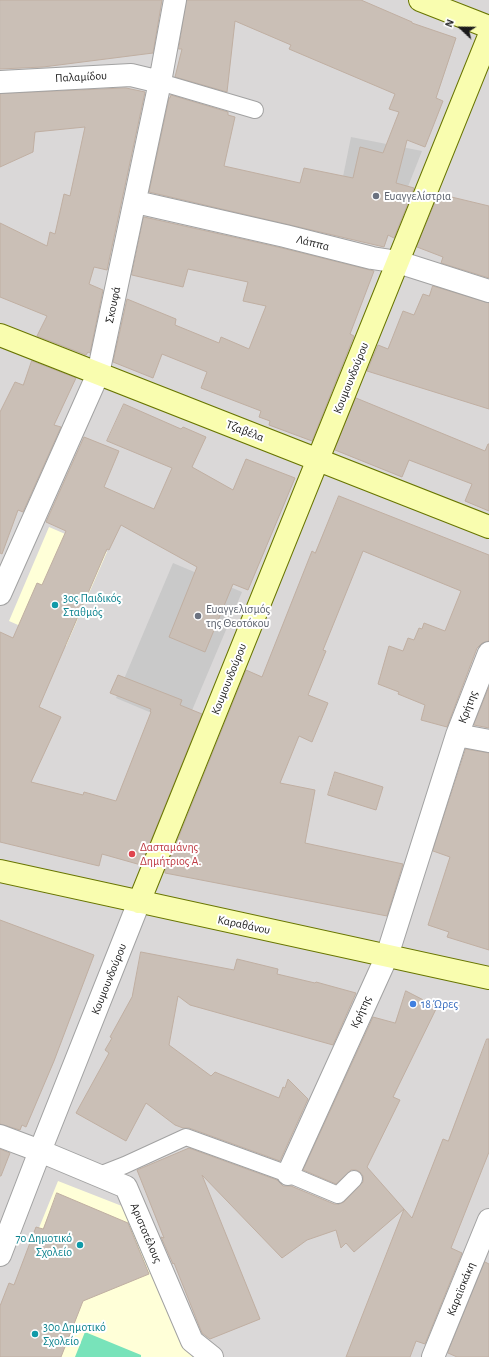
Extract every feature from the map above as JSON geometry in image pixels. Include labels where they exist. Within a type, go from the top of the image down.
[{"type":"street","name":"Σκουφά","points":[[0,594],[98,374],[136,202],[175,0]]},
{"type":"street","points":[[420,0],[489,27]]},
{"type":"street","name":"Κουμουνδούρου","points":[[0,1255],[139,902],[489,36]]},
{"type":"street","name":"Παλαμίδου","points":[[0,82],[131,75],[160,82]]},
{"type":"street","name":"Λάππα","points":[[136,202],[285,236],[372,258],[398,262],[489,291]]},
{"type":"street","name":"Τζαβέλα","points":[[0,335],[489,527]]},
{"type":"street","name":"Κρήτης","points":[[288,1174],[387,956],[457,734],[489,653]]},
{"type":"street","points":[[457,734],[489,741]]},
{"type":"street","name":"Καραθάνου","points":[[0,871],[489,978]]},
{"type":"street","name":"Αριστοτέλους","points":[[0,1136],[40,1151],[126,1188],[192,1341],[212,1357]]},
{"type":"street","name":"Καραϊσκάκη","points":[[433,1357],[485,1244],[489,1220]]},
{"type":"lane","points":[[160,82],[255,110]]},
{"type":"lane","points":[[97,1176],[126,1165],[186,1138],[288,1174],[338,1195],[354,1179]]},
{"type":"shaded area","points":[[0,0],[489,0],[489,1357],[0,1357]]},
{"type":"shaded area","name":"Ευαγγελίστρια","points":[[351,137],[422,151],[385,245],[332,231]]},
{"type":"shaded area","name":"3ος Παιδικός Σταθμός","points":[[49,527],[107,552],[66,646],[9,621]]},
{"type":"shaded area","points":[[173,563],[242,592],[185,727],[116,698]]},
{"type":"shaded area","points":[[58,1181],[127,1208],[182,1345],[193,1357],[0,1357],[0,1324]]},
{"type":"green space","points":[[85,1332],[141,1355],[141,1357],[75,1357]]},
{"type":"building","points":[[0,0],[162,0],[153,53],[43,67],[0,69]]},
{"type":"building","points":[[187,0],[361,0],[412,23],[456,38],[436,98],[443,101],[425,147],[407,140],[396,183],[414,188],[394,238],[388,235],[384,247],[149,192],[169,98],[171,95],[228,112],[228,115],[235,117],[224,166],[300,183],[304,168],[353,178],[360,147],[383,153],[399,112],[389,109],[395,94],[289,49],[291,45],[235,21],[227,92],[175,77],[182,49],[179,49]]},
{"type":"building","points":[[126,88],[145,92],[107,270],[94,267],[89,284],[103,290],[90,353],[88,352],[86,355],[37,336],[47,316],[0,297],[0,223],[47,246],[50,232],[55,234],[64,194],[70,196],[85,127],[35,132],[33,152],[0,167],[0,94]]},
{"type":"building","points":[[439,194],[489,206],[489,278],[441,263],[443,257],[417,247]]},
{"type":"building","points":[[144,217],[282,248],[374,271],[350,334],[354,336],[312,441],[269,425],[270,421],[259,417],[261,411],[201,388],[207,372],[162,354],[153,378],[113,362],[127,299],[176,319],[175,325],[219,343],[221,337],[249,349],[266,306],[243,301],[248,282],[188,269],[183,287],[132,275]]},
{"type":"building","points":[[433,286],[489,303],[489,409],[367,371],[378,345],[388,349],[403,311],[414,315],[423,294],[429,296]]},
{"type":"building","points":[[32,361],[76,378],[54,425],[61,427],[23,512],[18,510],[2,554],[0,553],[0,412],[15,382],[23,385]]},
{"type":"building","points":[[356,398],[485,451],[489,444],[489,511],[465,501],[472,484],[409,460],[402,477],[335,450]]},
{"type":"building","points":[[124,404],[181,429],[183,427],[206,437],[192,467],[233,490],[246,459],[295,478],[248,590],[233,584],[205,652],[169,637],[197,567],[121,525],[109,550],[107,549],[39,707],[61,717],[31,782],[83,795],[84,792],[116,801],[151,712],[151,709],[110,693],[118,675],[182,700],[180,705],[202,714],[141,865],[102,854],[99,866],[0,842],[0,632],[13,638],[37,583],[42,585],[66,531],[46,522],[84,437],[119,451],[104,487],[154,509],[172,468],[107,441]]},
{"type":"building","points":[[339,496],[489,555],[489,641],[482,643],[477,648],[447,727],[421,720],[425,705],[398,694],[399,692],[378,684],[389,646],[403,651],[408,638],[414,640],[419,628],[422,629],[424,623],[445,631],[461,591],[363,551],[323,650],[326,651],[308,695],[328,703],[312,742],[299,736],[280,783],[315,790],[305,843],[403,864],[387,916],[165,873],[246,670],[262,677],[312,551],[315,553]]},
{"type":"building","points":[[489,687],[489,728],[474,725]]},
{"type":"building","points":[[466,749],[489,753],[489,950],[447,937],[449,932],[428,925],[450,857],[433,851]]},
{"type":"building","points":[[335,772],[383,787],[376,810],[328,795]]},
{"type":"building","points":[[0,920],[94,955],[54,1061],[26,1127],[22,1125],[20,1130],[0,1124]]},
{"type":"building","points":[[141,952],[234,970],[237,959],[278,969],[277,974],[316,982],[356,993],[333,1045],[190,1005],[178,996],[169,1045],[211,1076],[215,1072],[279,1098],[288,1079],[308,1099],[280,1161],[189,1128],[183,1128],[175,1125],[146,1103],[126,1141],[76,1113],[109,1053],[105,1050],[112,1038],[110,1037],[132,997]]},
{"type":"building","points":[[406,991],[437,1007],[393,1097],[400,1100],[367,1167],[404,1209],[354,1252],[346,1243],[341,1248],[336,1230],[307,1240],[282,1258],[202,1175],[260,1319],[210,1339],[202,1333],[174,1263],[173,1264],[161,1237],[164,1238],[137,1170],[189,1148],[277,1180],[283,1186],[291,1186],[334,1204],[344,1202],[363,1182],[363,1176],[360,1172],[351,1170],[336,1184],[303,1170],[373,1017],[395,1023]]},
{"type":"building","points":[[487,1039],[489,1039],[489,1152],[451,1248],[462,1253],[425,1344],[416,1341],[410,1357],[346,1357],[404,1209],[412,1218],[443,1139],[448,1141]]},
{"type":"building","points":[[0,1149],[10,1153],[1,1176],[0,1176]]},
{"type":"building","points":[[57,1193],[128,1223],[149,1274],[83,1301],[61,1357],[0,1357],[0,1306],[9,1283],[14,1285],[36,1227],[43,1229]]},
{"type":"building","points":[[485,1262],[489,1264],[489,1357],[457,1357],[448,1353]]},
{"type":"place","name":"Ευαγγελίστρια","points":[[376,196]]},
{"type":"place","name":"3ος Παιδικός Σταθμός","points":[[55,605]]},
{"type":"place","name":"Ευαγγελισμός της Θεοτόκου","points":[[198,616]]},
{"type":"place","name":"Δασταμάνης Δημήτριος Α.","points":[[132,854]]},
{"type":"place","name":"18 Ώρες","points":[[413,1004]]},
{"type":"place","name":"7ο Δημοτικό Σχολείο","points":[[80,1245]]},
{"type":"place","name":"30ο Δημοτικό Σχολείο","points":[[35,1334]]}]
